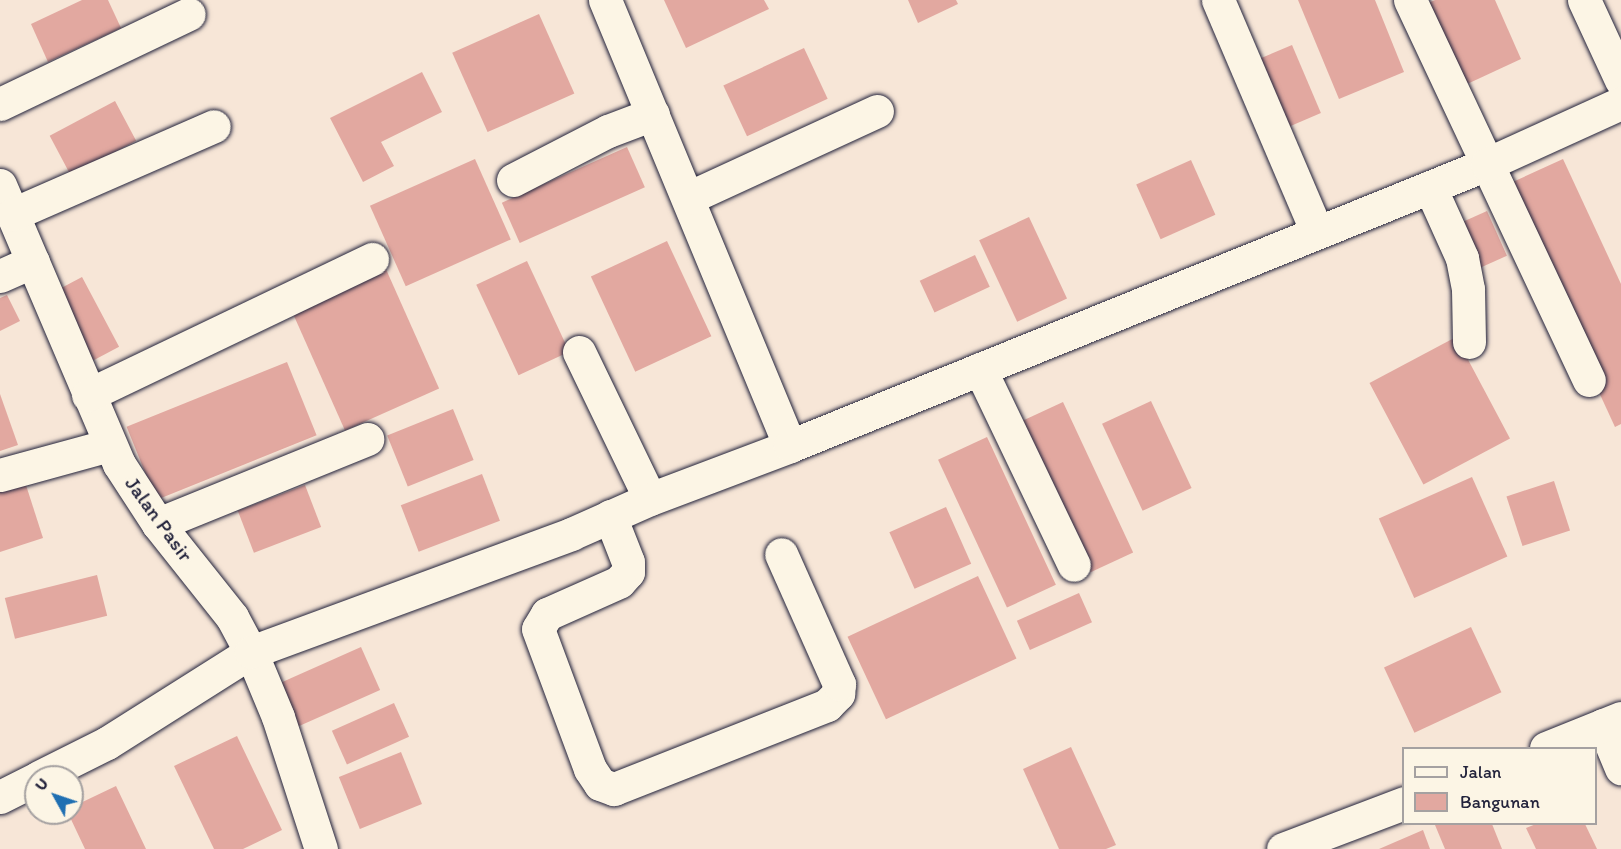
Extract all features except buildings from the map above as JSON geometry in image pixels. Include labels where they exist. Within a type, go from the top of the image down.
[{"type":"street","points":[[605,0],[790,446]]},
{"type":"street","points":[[1218,0],[1317,232]]},
{"type":"street","points":[[1410,0],[1589,380]]},
{"type":"street","points":[[1584,0],[1621,80]]},
{"type":"street","points":[[0,104],[189,14]]},
{"type":"street","points":[[64,765],[107,743],[251,652],[790,446],[1486,164],[1621,103]]},
{"type":"street","points":[[688,198],[877,111]]},
{"type":"street","points":[[513,180],[608,131],[653,114]]},
{"type":"street","points":[[13,214],[214,126]]},
{"type":"street","name":"Jalan Pasir","points":[[0,185],[110,445],[158,524],[232,617],[251,652],[278,717],[321,849]]},
{"type":"street","points":[[1430,187],[1462,258],[1468,289],[1468,342]]},
{"type":"street","points":[[88,395],[372,260]]},
{"type":"street","points":[[0,276],[33,261]]},
{"type":"street","points":[[579,352],[650,499]]},
{"type":"street","points":[[980,369],[1074,565]]},
{"type":"street","points":[[158,524],[367,439]]},
{"type":"street","points":[[0,475],[110,445]]},
{"type":"street","points":[[610,516],[628,562],[628,572],[620,582],[547,614],[538,629],[590,770],[600,784],[614,789],[827,705],[838,694],[839,684],[781,554]]},
{"type":"street","points":[[1549,747],[1612,722],[1621,768]]},
{"type":"street","points":[[0,797],[24,785]]},
{"type":"street","points":[[1284,849],[1402,804]]}]
